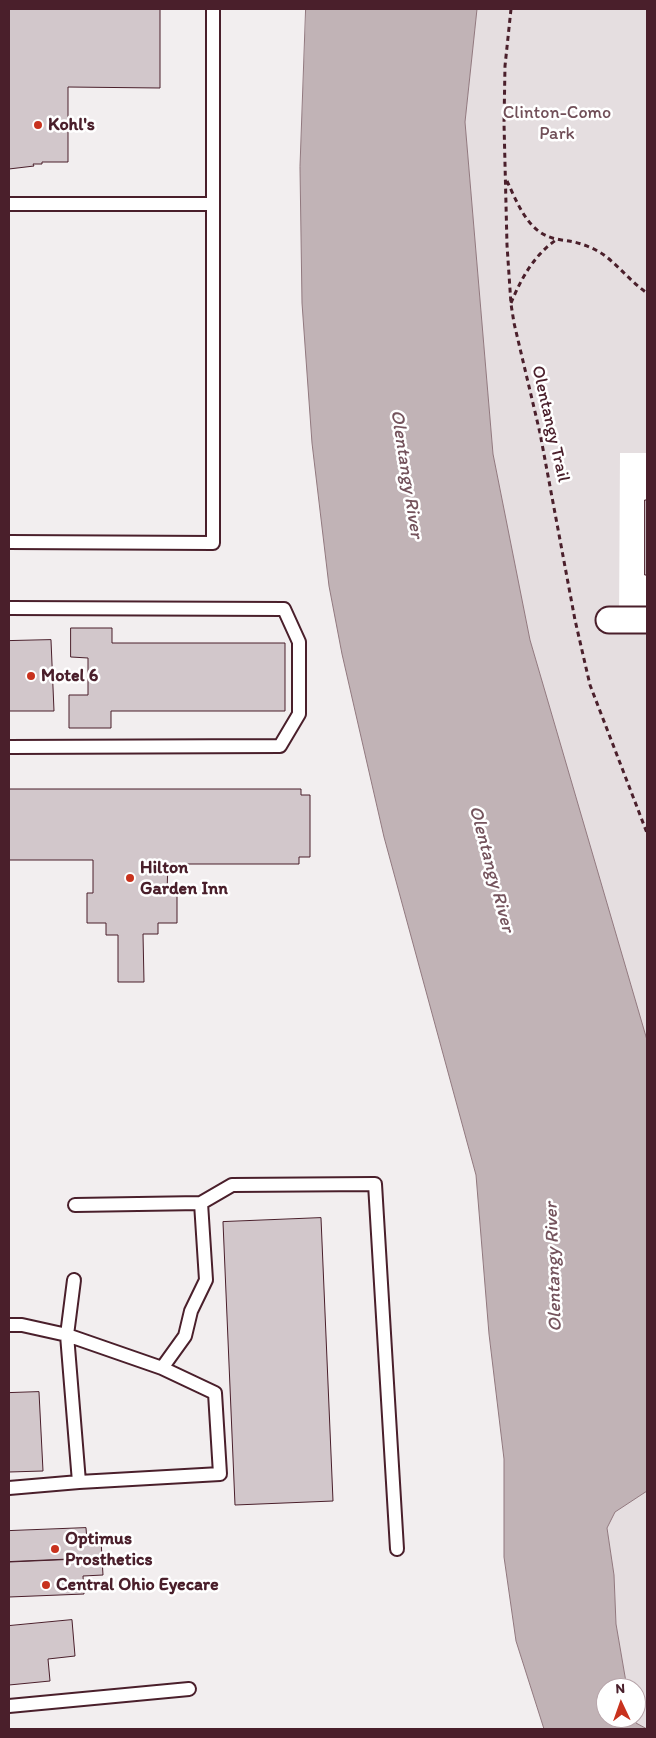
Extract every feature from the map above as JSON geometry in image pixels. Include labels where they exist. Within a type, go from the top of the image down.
[{"type":"street","points":[[608,620],[647,620]]},
{"type":"lane","points":[[9,542],[213,543],[213,9]]},
{"type":"lane","points":[[9,204],[213,204]]},
{"type":"lane","points":[[9,608],[284,609],[299,642],[300,714],[280,746],[9,748]]},
{"type":"lane","points":[[75,1205],[201,1203],[232,1185],[375,1184],[397,1549]]},
{"type":"lane","points":[[162,1368],[185,1336],[191,1311],[206,1280],[201,1203]]},
{"type":"lane","points":[[74,1280],[67,1335],[79,1482]]},
{"type":"lane","points":[[9,1326],[22,1325],[67,1335],[162,1368],[216,1393],[220,1474],[9,1488]]},
{"type":"lane","points":[[9,1706],[189,1689]]},
{"type":"path","name":"Olentangy Trail","points":[[511,9],[505,66],[507,245],[511,304],[520,356],[540,434],[575,620],[590,685],[647,832]]},
{"type":"path","points":[[506,179],[515,199],[530,222],[542,234],[578,243],[599,252],[635,285],[647,293]]},
{"type":"path","points":[[511,304],[527,270],[556,239]]},
{"type":"shaded area","points":[[9,9],[306,9],[300,167],[302,303],[312,443],[329,586],[342,654],[384,837],[476,1175],[489,1334],[504,1459],[504,1557],[516,1641],[544,1729],[9,1729]]},
{"type":"green space","name":"Clinton-Como Park","points":[[477,9],[647,9],[647,453],[620,453],[619,628],[647,630],[647,1040],[530,640],[493,454],[465,122]]},
{"type":"green space","points":[[647,1491],[647,1729],[645,1728],[646,1678],[625,1678],[616,1624],[614,1575],[607,1528],[614,1512]]},
{"type":"water","name":"Olentangy River","points":[[306,9],[477,9],[465,122],[493,454],[530,640],[647,1040],[647,1491],[615,1512],[607,1528],[614,1575],[616,1624],[625,1678],[596,1678],[596,1728],[647,1729],[544,1729],[516,1641],[504,1557],[504,1459],[489,1334],[476,1175],[384,837],[342,654],[329,586],[312,443],[302,303],[300,167]]},
{"type":"building","name":"Kohl's","points":[[9,9],[160,9],[160,88],[68,87],[68,162],[42,162],[42,164],[33,164],[34,166],[9,169]]},
{"type":"building","points":[[645,500],[647,500],[647,575],[645,575]]},
{"type":"building","points":[[71,628],[112,628],[112,643],[285,643],[285,711],[111,711],[111,728],[69,728],[69,695],[88,695],[88,658],[71,657]]},
{"type":"building","name":"Motel 6","points":[[51,640],[54,711],[9,711],[9,641]]},
{"type":"building","name":"Hilton Garden Inn","points":[[9,789],[301,789],[301,795],[310,795],[310,857],[299,857],[299,864],[168,864],[167,891],[177,891],[177,923],[158,923],[158,934],[143,934],[144,982],[118,982],[118,935],[106,935],[106,923],[87,923],[87,893],[93,893],[93,860],[9,860]]},
{"type":"building","points":[[321,1218],[333,1501],[235,1505],[223,1222]]},
{"type":"building","points":[[39,1392],[43,1471],[9,1472],[9,1393]]},
{"type":"building","name":"Optimus Prosthetics","points":[[86,1528],[87,1541],[101,1540],[102,1558],[9,1562],[9,1531]]},
{"type":"building","name":"Central Ohio Eyecare","points":[[102,1558],[103,1575],[83,1576],[84,1594],[9,1597],[9,1562]]},
{"type":"building","points":[[72,1620],[75,1656],[48,1659],[50,1681],[9,1685],[9,1626]]},
{"type":"place","name":"Kohl's","points":[[38,125]]},
{"type":"place","name":"Motel 6","points":[[31,676]]},
{"type":"place","name":"Hilton Garden Inn","points":[[130,878]]},
{"type":"place","name":"Optimus Prosthetics","points":[[55,1549]]},
{"type":"place","name":"Central Ohio Eyecare","points":[[46,1585]]}]
